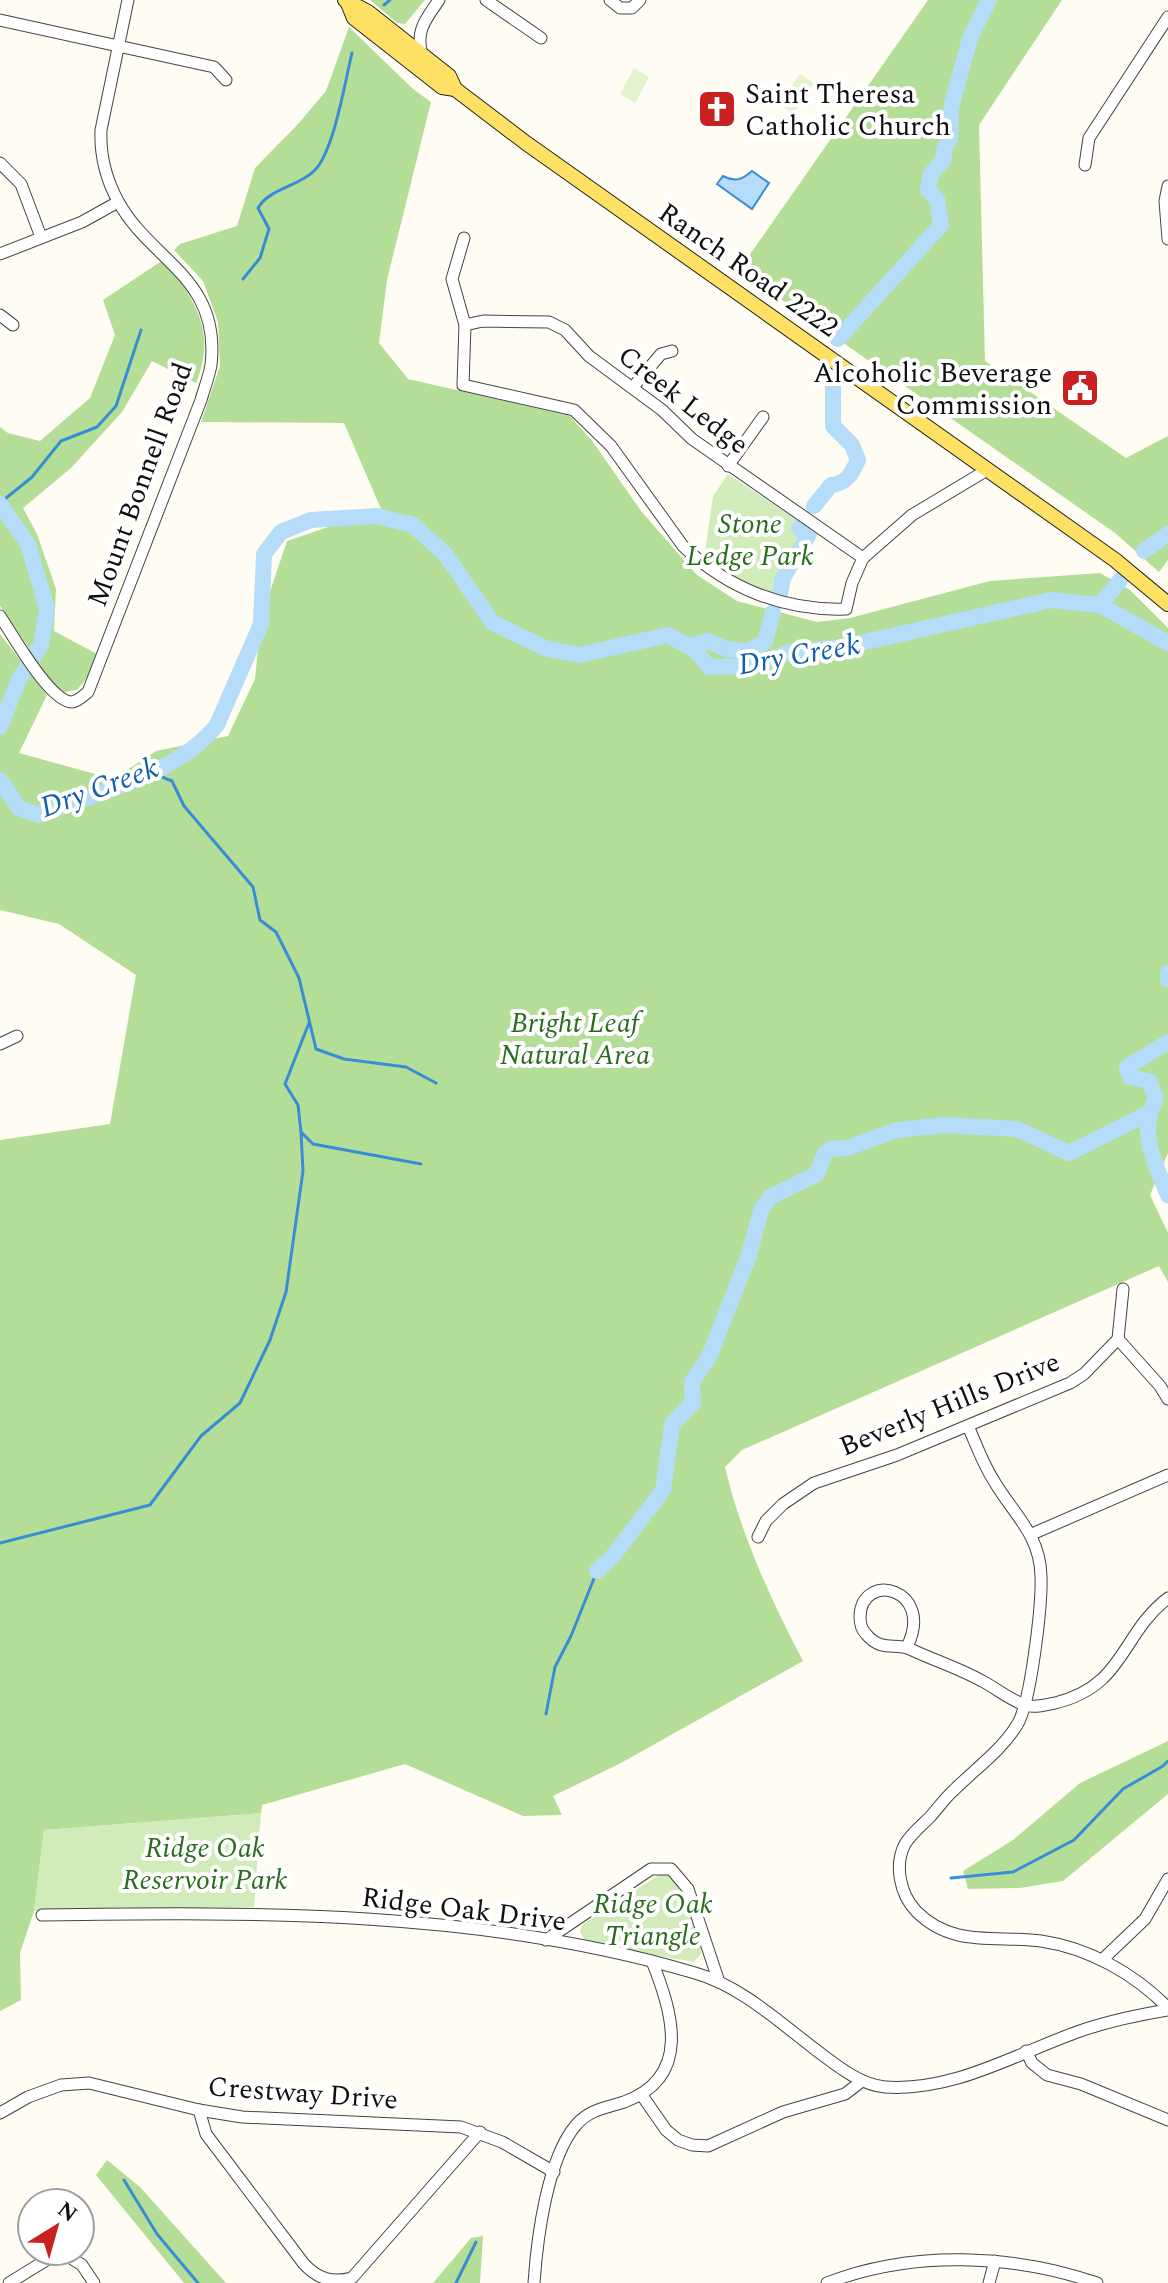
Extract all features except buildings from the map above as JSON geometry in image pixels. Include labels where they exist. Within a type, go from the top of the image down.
[{"type":"main road","name":"Ranch Road 2222","points":[[346,1],[368,12],[449,76],[455,89],[539,153],[1115,560],[1168,604]]},
{"type":"main road","name":"Ranch Road 2222","points":[[346,1],[354,18],[442,87],[455,89]]},
{"type":"street","name":"Mount Bonnell Road","points":[[0,616],[56,695],[64,700],[78,700],[88,692],[201,400],[211,365],[209,328],[203,306],[177,267],[118,202],[101,150],[101,130],[128,0]]},
{"type":"street","points":[[422,55],[420,28],[439,0]]},
{"type":"street","points":[[486,0],[541,38]]},
{"type":"street","points":[[610,0],[620,8],[632,8],[640,0]]},
{"type":"street","points":[[1085,165],[1089,138],[1168,17]]},
{"type":"street","points":[[0,20],[214,67],[226,80]]},
{"type":"street","points":[[397,35],[420,28]]},
{"type":"street","points":[[0,163],[21,184],[41,237]]},
{"type":"street","points":[[1168,186],[1165,201],[1168,239]]},
{"type":"street","points":[[0,254],[82,222],[118,202]]},
{"type":"street","points":[[464,238],[452,279],[465,325],[463,385],[574,410],[611,446],[683,546],[733,583],[770,600],[817,610],[846,609],[852,583],[863,558],[912,515],[987,470]]},
{"type":"street","points":[[0,315],[13,325]]},
{"type":"street","name":"Creek Ledge","points":[[465,325],[483,321],[549,322],[565,330],[589,356],[662,410],[692,439],[863,558]]},
{"type":"street","points":[[633,387],[661,354],[672,351]]},
{"type":"street","points":[[728,466],[763,417]]},
{"type":"street","points":[[0,1044],[17,1036]]},
{"type":"street","points":[[1123,1289],[1118,1339],[1168,1399]]},
{"type":"street","name":"Beverly Hills Drive","points":[[758,1537],[766,1521],[800,1490],[897,1455],[1070,1383],[1090,1368],[1118,1339]]},
{"type":"street","points":[[968,1426],[992,1479],[1032,1534],[1039,1555],[1041,1576],[1026,1706],[1005,1741],[953,1790],[906,1841],[899,1858],[904,1892],[931,1925],[949,1934],[968,1939],[1040,1941],[1073,1949],[1102,1960],[1149,1988],[1168,2009]]},
{"type":"street","points":[[1032,1534],[1168,1475]]},
{"type":"street","points":[[907,1647],[915,1617],[911,1604],[888,1589],[876,1591],[865,1598],[860,1611],[860,1624],[866,1634],[882,1646],[907,1647],[919,1655],[979,1679],[1026,1706],[1069,1700],[1104,1680],[1149,1617],[1168,1598]]},
{"type":"street","points":[[546,1940],[651,1869],[671,1869],[688,1889],[719,1982]]},
{"type":"street","points":[[1102,1960],[1145,1919],[1168,1879]]},
{"type":"street","name":"Ridge Oak Drive","points":[[42,1915],[245,1912],[422,1922],[546,1940],[652,1961],[719,1982],[745,1996],[831,2062],[862,2081],[880,2087],[907,2088],[953,2080],[1083,2030],[1168,2009]]},
{"type":"street","points":[[534,2283],[544,2215],[564,2144],[584,2116],[598,2108],[641,2094],[657,2080],[672,2049],[673,2027],[669,2008],[652,1961]]},
{"type":"street","points":[[1026,2051],[1032,2063],[1047,2075],[1081,2084],[1168,2120]]},
{"type":"street","points":[[641,2094],[666,2130],[678,2140],[708,2146],[783,2112],[845,2094],[862,2081]]},
{"type":"street","name":"Crestway Drive","points":[[0,2113],[61,2085],[89,2083],[199,2110],[242,2117],[444,2124],[480,2132],[554,2172]]},
{"type":"street","points":[[199,2110],[206,2134],[304,2264],[327,2281],[339,2283],[352,2278],[480,2132]]},
{"type":"street","points":[[9,2283],[48,2259],[66,2255],[82,2265],[94,2283]]},
{"type":"street","points":[[827,2283],[861,2273],[914,2264],[995,2261],[1054,2270],[1097,2283]]},
{"type":"street","points":[[989,2283],[995,2261]]},
{"type":"green space","points":[[370,0],[425,0],[405,24],[397,23]]},
{"type":"green space","points":[[928,0],[1062,0],[979,125],[985,361],[1126,458],[1168,436],[1168,560],[1159,572],[1115,533],[739,270]]},
{"type":"green space","name":"Bright Leaf Natural Area","points":[[349,27],[413,89],[431,102],[387,280],[379,343],[408,379],[570,416],[593,442],[641,511],[697,575],[737,601],[817,622],[850,618],[990,581],[1100,573],[1130,590],[1168,628],[1168,1153],[1150,1195],[1168,1233],[1168,1282],[1159,1266],[742,1450],[725,1467],[739,1517],[758,1567],[803,1661],[621,1763],[553,1796],[562,1815],[523,1816],[405,1764],[262,1805],[261,1813],[44,1830],[34,1911],[20,1953],[21,2000],[0,2011],[0,1140],[110,1124],[136,975],[59,924],[0,910],[0,634],[47,695],[19,753],[113,779],[156,751],[228,736],[255,679],[261,618],[287,541],[381,509],[344,423],[201,422],[220,366],[218,322],[203,281],[174,250],[180,244],[237,226],[255,168],[326,91]]},
{"type":"green space","points":[[634,68],[649,77],[635,103],[620,94]]},
{"type":"green space","points":[[800,74],[814,83],[793,114],[779,104]]},
{"type":"green space","points":[[163,260],[185,288],[199,317],[204,348],[196,383],[152,361],[122,412],[71,468],[23,508],[37,534],[56,589],[54,631],[97,654],[86,679],[77,690],[64,692],[54,685],[0,606],[0,427],[8,433],[40,441],[90,398],[115,335],[103,300]]},
{"type":"green space","name":"Stone Ledge Park","points":[[728,474],[818,534],[772,597],[739,582],[704,559],[713,496]]},
{"type":"green space","points":[[1168,1741],[1168,1794],[1063,1881],[1020,1888],[968,1889],[963,1871],[1013,1840],[1080,1783]]},
{"type":"green space","name":"Ridge Oak Reservoir Park","points":[[261,1813],[254,1907],[34,1911],[44,1830]]},
{"type":"green space","name":"Ridge Oak Triangle","points":[[659,1875],[668,1875],[678,1883],[701,1947],[701,1954],[694,1962],[586,1943],[580,1931],[583,1924]]},
{"type":"green space","points":[[107,2160],[140,2187],[226,2283],[184,2283],[96,2175]]},
{"type":"green space","points":[[483,2236],[480,2283],[433,2283],[471,2238]]},
{"type":"water","points":[[752,171],[769,183],[752,209],[717,184],[723,176],[738,179]]},
{"type":"waterway","points":[[384,5],[390,0]]},
{"type":"waterway","points":[[838,339],[941,225],[937,199],[928,190],[931,174],[944,159],[944,149],[950,139],[951,108],[970,38],[989,0]]},
{"type":"waterway","points":[[243,279],[260,258],[269,229],[258,208],[270,196],[314,171],[321,162],[333,133],[352,53]]},
{"type":"waterway","points":[[0,503],[32,477],[61,441],[97,427],[116,406],[141,330]]},
{"type":"waterway","points":[[814,506],[831,485],[848,477],[858,460],[852,445],[833,426],[833,385]]},
{"type":"waterway","name":"Dry Creek","points":[[0,504],[28,544],[47,609],[41,645],[19,679],[0,727]]},
{"type":"waterway","name":"Dry Creek","points":[[0,780],[19,808],[38,815],[134,780],[181,757],[200,742],[217,725],[261,624],[264,554],[281,532],[311,520],[377,516],[413,525],[445,554],[493,623],[545,648],[579,655],[668,635],[695,650],[709,667],[753,666],[790,652],[843,647],[1051,600],[1100,605],[1168,643]]},
{"type":"waterway","points":[[780,594],[783,578],[808,536],[799,528]]},
{"type":"waterway","points":[[1144,551],[1168,534]]},
{"type":"waterway","points":[[1100,605],[1121,579]]},
{"type":"waterway","points":[[688,646],[708,641],[726,649],[748,651],[765,642],[773,612]]},
{"type":"waterway","points":[[152,773],[172,781],[184,806],[253,887],[260,920],[276,932],[299,978],[316,1049],[344,1059],[406,1067],[436,1083]]},
{"type":"waterway","points":[[1168,973],[1168,980]]},
{"type":"waterway","points":[[309,1023],[285,1084],[298,1105],[301,1132],[313,1144],[421,1164]]},
{"type":"waterway","points":[[1168,1042],[1127,1067],[1130,1077],[1149,1081],[1156,1098],[1148,1124],[1148,1136],[1153,1159],[1168,1195]]},
{"type":"waterway","points":[[597,1571],[613,1556],[663,1490],[672,1424],[693,1403],[692,1382],[709,1357],[749,1255],[761,1210],[770,1197],[817,1174],[825,1153],[831,1149],[847,1148],[897,1130],[945,1125],[1017,1129],[1069,1153],[1149,1113]]},
{"type":"waterway","points":[[0,1543],[150,1505],[201,1436],[240,1403],[270,1340],[286,1292],[303,1171],[301,1132]]},
{"type":"waterway","points":[[546,1714],[555,1667],[597,1571]]},
{"type":"waterway","points":[[951,1878],[1013,1872],[1074,1840],[1123,1789],[1168,1761]]},
{"type":"waterway","points":[[124,2180],[157,2234],[198,2283]]},
{"type":"waterway","points":[[456,2283],[476,2242]]},
{"type":"place","name":"Saint Theresa Catholic Church","points":[[717,109]]},
{"type":"place","name":"Alcoholic Beverage Commission","points":[[1080,388]]}]
